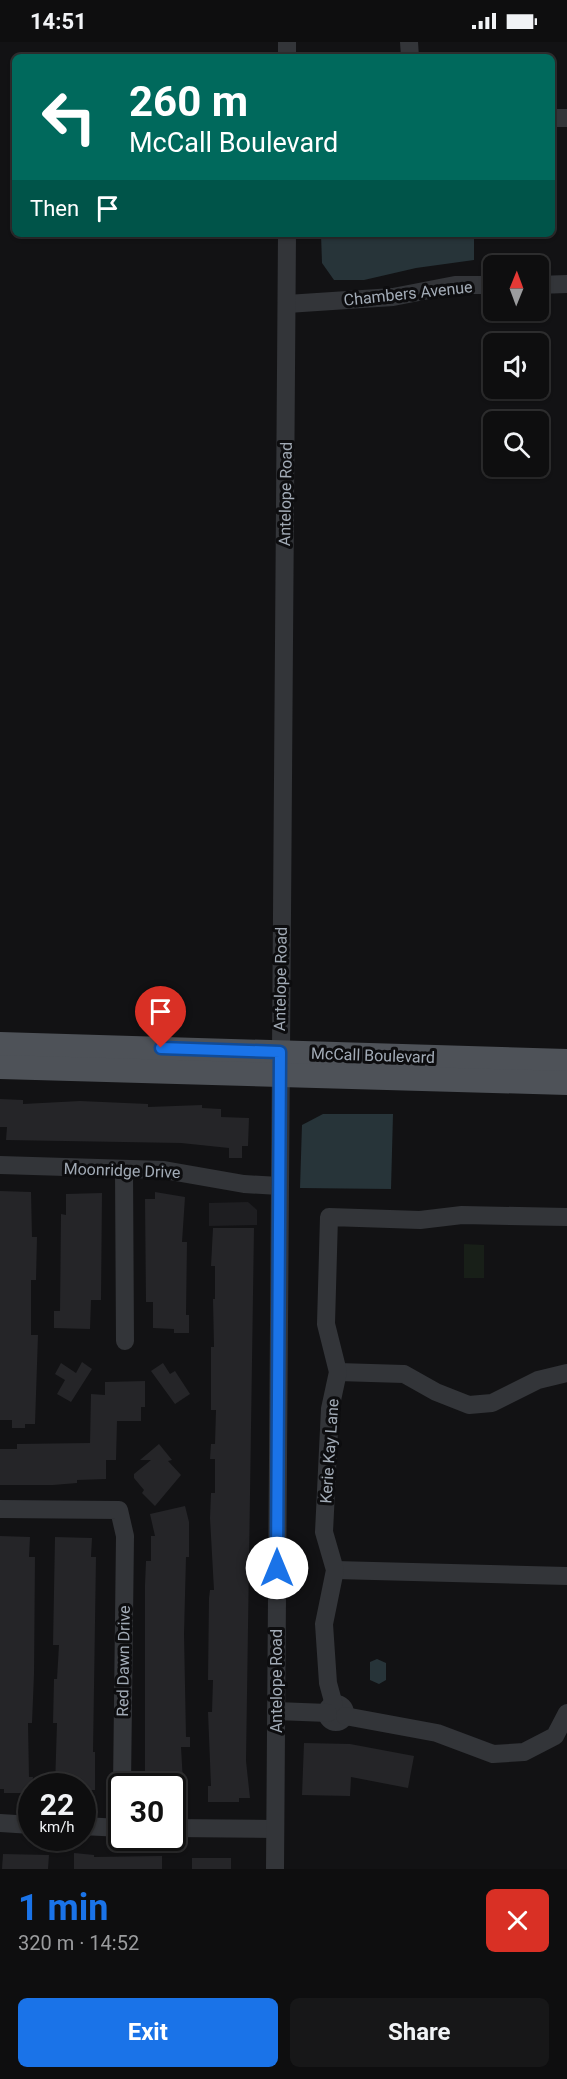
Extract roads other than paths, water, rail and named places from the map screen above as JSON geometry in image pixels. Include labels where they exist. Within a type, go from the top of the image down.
[{"type":"main road","name":"McCall Boulevard","points":[[0,1044],[567,1083]]},
{"type":"main road","name":"McCall Boulevard","points":[[0,1067],[567,1061]]},
{"type":"street","name":"Antelope Road","points":[[274,1869],[287,237]]},
{"type":"street","points":[[549,285],[567,284]]},
{"type":"street","name":"Chambers Avenue","points":[[286,304],[393,297],[456,285],[483,285]]},
{"type":"street","name":"Moonridge Drive","points":[[0,1165],[164,1170],[244,1184],[279,1186]]},
{"type":"street","points":[[124,1170],[125,1341]]},
{"type":"street","name":"Kerie Kay Lane","points":[[336,1711],[328,1683],[324,1624],[335,1570],[324,1532],[330,1409],[338,1372],[326,1324],[329,1217],[420,1220],[462,1215],[567,1217]]},
{"type":"street","points":[[338,1372],[404,1374],[436,1392],[469,1405],[492,1403],[538,1380],[567,1373]]},
{"type":"street","name":"Red Dawn Drive","points":[[0,1509],[119,1510],[125,1536],[122,1773]]},
{"type":"street","points":[[335,1570],[567,1576]]},
{"type":"street","points":[[276,1711],[336,1711],[437,1733],[493,1754],[524,1752],[555,1736],[567,1713]]},
{"type":"street","points":[[0,1824],[18,1825]]},
{"type":"street","points":[[186,1828],[274,1829]]}]
